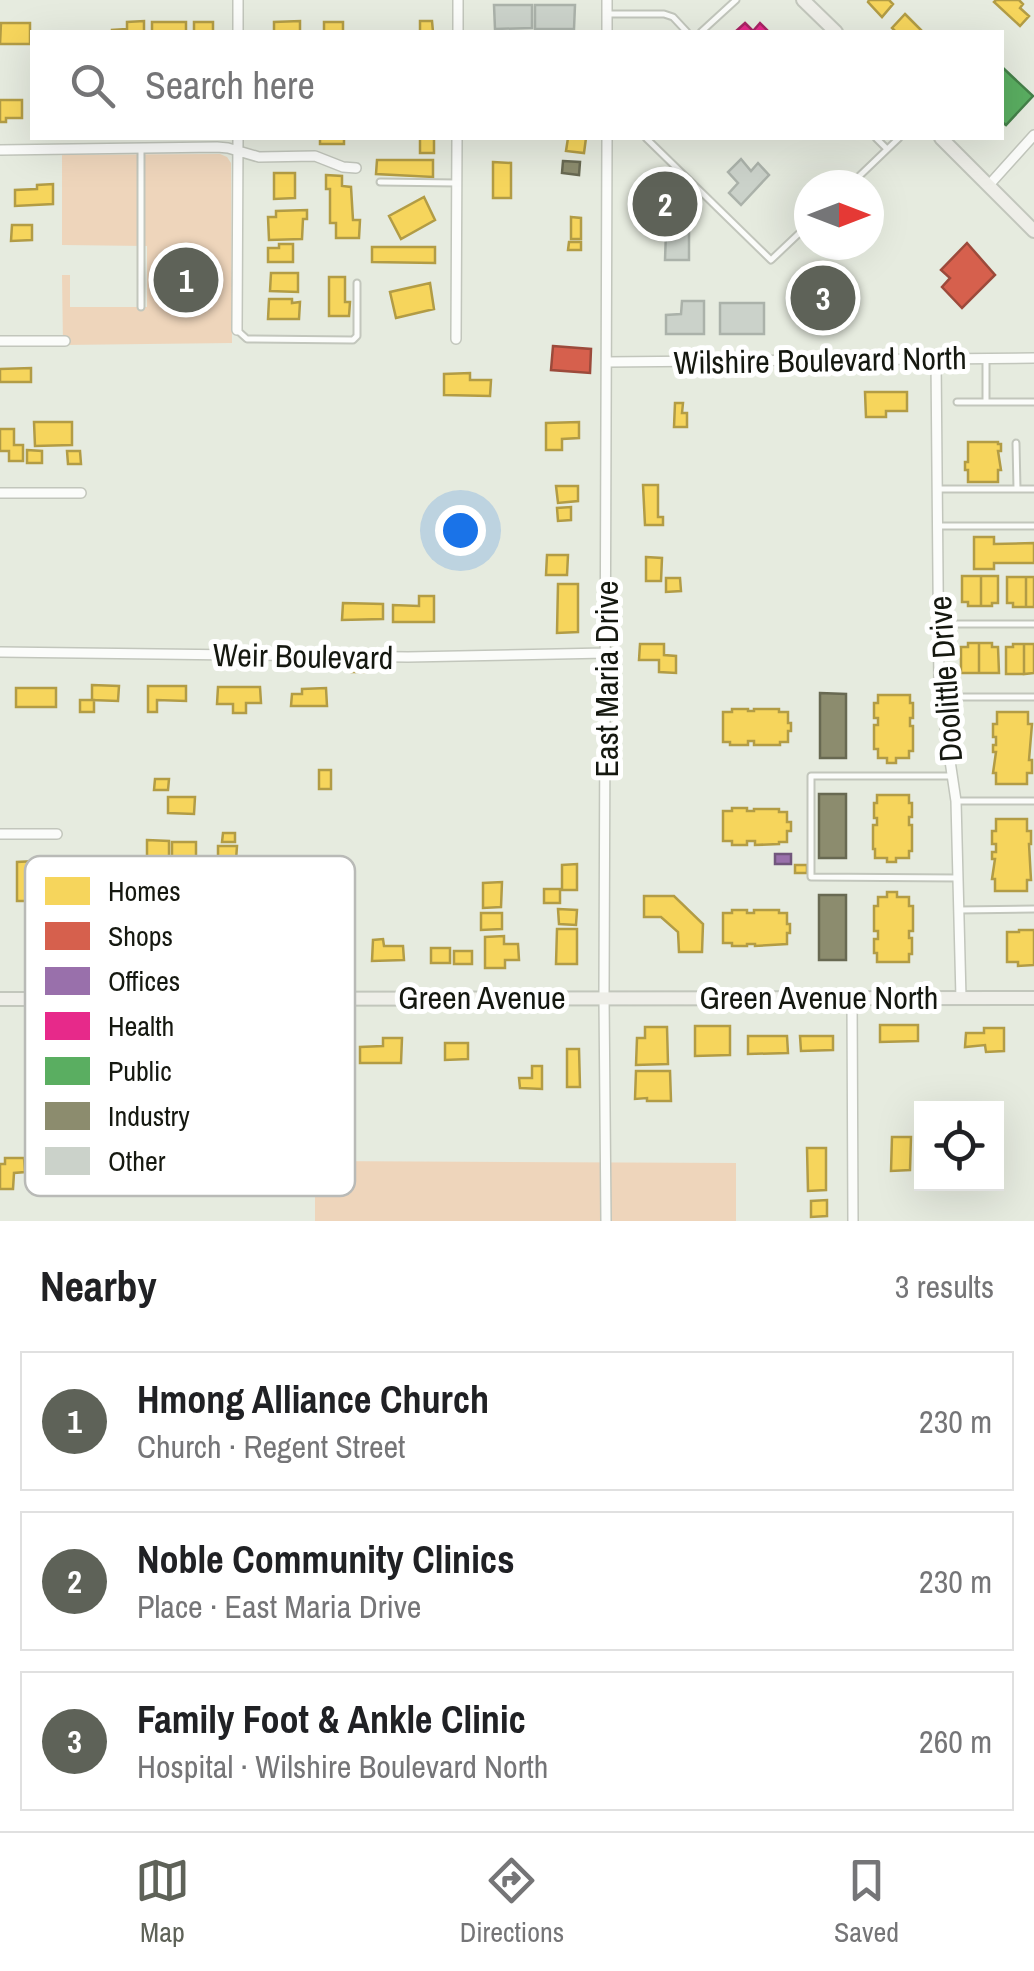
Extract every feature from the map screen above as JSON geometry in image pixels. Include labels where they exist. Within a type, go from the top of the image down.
[{"type":"street","points":[[238,0],[238,30]]},
{"type":"street","points":[[458,0],[458,30]]},
{"type":"street","points":[[607,0],[607,30]]},
{"type":"street","points":[[803,0],[834,30]]},
{"type":"street","points":[[989,185],[1034,135]]},
{"type":"street","points":[[237,330],[238,140]]},
{"type":"street","points":[[456,339],[457,140]]},
{"type":"street","name":"East Maria Drive","points":[[606,1221],[607,140]]},
{"type":"street","points":[[943,140],[1034,231]]},
{"type":"street","points":[[0,150],[217,147],[260,157],[315,156],[356,168]]},
{"type":"street","points":[[0,341],[65,341]]},
{"type":"street","name":"Wilshire Boulevard North","points":[[607,362],[1034,358]]},
{"type":"street","name":"Doolittle Drive","points":[[936,359],[940,697],[956,800],[961,998]]},
{"type":"street","points":[[0,493],[80,493]]},
{"type":"street","name":"Weir Boulevard","points":[[0,652],[408,657],[606,654]]},
{"type":"street","points":[[0,834],[57,834]]},
{"type":"street","name":"Green Avenue North","points":[[604,996],[1034,998]]},
{"type":"street","name":"Green Avenue","points":[[355,997],[604,996]]},
{"type":"street","points":[[852,997],[853,1221]]},
{"type":"street","name":"Green Avenue","points":[[0,999],[25,999]]},
{"type":"lane","points":[[703,30],[736,0]]},
{"type":"lane","points":[[607,14],[657,13],[670,16],[685,30]]},
{"type":"lane","points":[[648,140],[771,260],[794,238]]},
{"type":"lane","points":[[878,140],[887,149]]},
{"type":"lane","points":[[865,170],[897,140]]},
{"type":"lane","points":[[141,148],[142,307]]},
{"type":"lane","points":[[380,182],[457,183]]},
{"type":"lane","points":[[237,330],[247,339],[353,340],[357,336],[357,282]]},
{"type":"lane","points":[[986,358],[986,402]]},
{"type":"lane","points":[[957,402],[1034,402]]},
{"type":"lane","points":[[1016,442],[1016,489]]},
{"type":"lane","points":[[936,489],[1034,488]]},
{"type":"lane","points":[[936,526],[1034,526]]},
{"type":"lane","points":[[938,624],[1034,624]]},
{"type":"lane","points":[[940,697],[1034,697]]},
{"type":"lane","points":[[952,776],[811,776],[811,877],[958,878]]},
{"type":"lane","points":[[956,800],[1034,801]]},
{"type":"lane","points":[[959,910],[1034,909]]},
{"type":"shaded area","points":[[62,155],[227,157],[231,163],[232,343],[63,345],[62,275],[70,275],[70,307],[147,307],[147,246],[62,245]],"holes":[[[173,256],[198,256],[198,271],[172,272]]]},
{"type":"shaded area","points":[[355,1161],[736,1163],[736,1221],[315,1221],[315,1196],[355,1196]]},
{"type":"building: Homes","points":[[869,0],[889,0],[893,4],[882,17]]},
{"type":"building: Homes","points":[[996,0],[1019,0],[1023,4],[1020,8],[1029,16],[1020,26]]},
{"type":"building: Homes","points":[[905,14],[921,30],[894,30]]},
{"type":"building: Homes","points":[[144,21],[144,30],[112,30],[127,29],[127,22]]},
{"type":"building: Homes","points":[[300,21],[300,30],[274,30],[274,22]]},
{"type":"building: Homes","points":[[420,21],[432,21],[433,30],[420,30]]},
{"type":"building: Homes","points":[[152,22],[186,22],[186,30],[152,30]]},
{"type":"building: Homes","points":[[194,22],[213,22],[213,30],[194,30]]},
{"type":"building: Homes","points":[[324,22],[343,22],[343,30],[324,30]]},
{"type":"building: Homes","points":[[1,23],[30,23],[30,44],[0,44]]},
{"type":"building: Homes","points":[[0,100],[22,100],[22,118],[0,122]]},
{"type":"building: Homes","points":[[320,140],[344,140],[344,144],[320,144]]},
{"type":"building: Homes","points":[[420,140],[434,140],[434,153],[420,153]]},
{"type":"building: Homes","points":[[568,140],[586,140],[584,153],[566,151]]},
{"type":"building: Homes","points":[[377,160],[433,160],[433,177],[376,174]]},
{"type":"building: Homes","points":[[493,162],[511,163],[511,198],[493,198]]},
{"type":"building: Homes","points":[[274,173],[295,173],[295,198],[274,199]]},
{"type":"building: Homes","points":[[326,175],[342,176],[342,186],[351,187],[353,220],[360,220],[359,238],[336,238],[336,223],[330,223]]},
{"type":"building: Homes","points":[[53,184],[53,204],[15,206],[15,190]]},
{"type":"building: Homes","points":[[424,197],[435,220],[401,239],[389,216]]},
{"type":"building: Homes","points":[[307,210],[302,239],[269,240],[268,217],[276,217],[276,211]]},
{"type":"building: Homes","points":[[571,217],[581,218],[581,239],[571,239]]},
{"type":"building: Homes","points":[[12,225],[32,225],[32,240],[11,241]]},
{"type":"building: Homes","points":[[569,242],[581,242],[581,250],[568,250]]},
{"type":"building: Homes","points":[[279,244],[293,244],[293,262],[268,262],[268,248],[279,248]]},
{"type":"building: Homes","points":[[372,247],[435,247],[435,263],[372,262]]},
{"type":"building: Homes","points":[[271,273],[298,273],[298,292],[270,291]]},
{"type":"building: Homes","points":[[329,277],[345,277],[349,316],[329,316]]},
{"type":"building: Homes","points":[[430,283],[434,309],[396,318],[390,292]]},
{"type":"building: Homes","points":[[269,299],[300,302],[299,319],[268,319]]},
{"type":"building: Homes","points":[[31,368],[31,382],[0,382],[0,369]]},
{"type":"building: Homes","points":[[470,373],[470,380],[491,380],[490,396],[444,395],[444,374]]},
{"type":"building: Homes","points":[[865,392],[907,392],[907,411],[886,411],[886,417],[866,417]]},
{"type":"building: Homes","points":[[675,403],[683,403],[687,427],[674,427]]},
{"type":"building: Homes","points":[[34,422],[72,422],[72,445],[35,446]]},
{"type":"building: Homes","points":[[579,422],[579,438],[562,439],[562,450],[546,450],[546,423]]},
{"type":"building: Homes","points":[[0,429],[14,429],[14,445],[23,445],[23,461],[9,461],[9,451],[0,451]]},
{"type":"building: Homes","points":[[968,442],[1001,444],[998,482],[968,482]]},
{"type":"building: Homes","points":[[27,450],[42,451],[42,463],[27,463]]},
{"type":"building: Homes","points":[[67,451],[80,451],[81,464],[68,464]]},
{"type":"building: Homes","points":[[643,485],[658,485],[658,517],[663,517],[663,525],[645,525]]},
{"type":"building: Homes","points":[[556,486],[578,486],[578,501],[558,503]]},
{"type":"building: Homes","points":[[571,507],[571,520],[558,521],[557,508]]},
{"type":"building: Homes","points":[[974,537],[994,537],[994,544],[1034,543],[1034,563],[994,563],[994,569],[974,569]]},
{"type":"building: Homes","points":[[547,555],[568,555],[567,575],[546,575]]},
{"type":"building: Homes","points":[[646,557],[662,558],[661,581],[646,581]]},
{"type":"building: Homes","points":[[962,576],[981,576],[981,606],[962,602]]},
{"type":"building: Homes","points":[[981,576],[998,576],[998,603],[992,606],[981,606]]},
{"type":"building: Homes","points":[[1007,577],[1026,577],[1026,607],[1007,603]]},
{"type":"building: Homes","points":[[1026,577],[1034,577],[1034,607],[1026,607]]},
{"type":"building: Homes","points":[[666,578],[680,578],[681,591],[666,592]]},
{"type":"building: Homes","points":[[558,584],[578,584],[578,632],[557,633]]},
{"type":"building: Homes","points":[[419,596],[434,596],[434,622],[393,622],[393,605],[419,606]]},
{"type":"building: Homes","points":[[343,603],[383,604],[383,619],[342,620]]},
{"type":"building: Homes","points":[[968,643],[979,643],[979,673],[961,673],[961,647],[968,647]]},
{"type":"building: Homes","points":[[979,643],[998,647],[999,673],[979,673]]},
{"type":"building: Homes","points":[[640,644],[664,644],[664,655],[676,656],[676,673],[659,672],[659,660],[639,660]]},
{"type":"building: Homes","points":[[1024,644],[1024,674],[1006,674],[1006,647]]},
{"type":"building: Homes","points":[[1024,644],[1034,644],[1034,673],[1024,674]]},
{"type":"building: Homes","points":[[351,660],[369,661],[369,672],[351,672]]},
{"type":"building: Homes","points":[[92,685],[119,686],[118,701],[92,700]]},
{"type":"building: Homes","points":[[148,686],[186,686],[186,701],[157,700],[157,712],[148,712]]},
{"type":"building: Homes","points":[[218,687],[260,687],[261,703],[246,703],[246,713],[233,713],[233,704],[217,704]]},
{"type":"building: Homes","points":[[16,688],[56,688],[56,707],[16,707]]},
{"type":"building: Homes","points":[[326,688],[327,706],[291,706],[292,694],[302,694],[302,689]]},
{"type":"building: Homes","points":[[878,695],[910,695],[913,703],[913,751],[909,751],[909,758],[896,758],[896,763],[878,758],[878,749],[874,749],[874,725],[878,725],[878,718],[874,718],[874,703],[878,703]]},
{"type":"building: Homes","points":[[80,700],[94,700],[94,712],[80,712]]},
{"type":"building: Homes","points":[[723,712],[788,712],[788,742],[723,742]]},
{"type":"building: Homes","points":[[997,712],[1028,712],[1028,724],[1032,724],[1032,773],[1027,773],[1027,784],[996,784],[993,724],[997,724]]},
{"type":"building: Homes","points":[[319,770],[331,770],[331,789],[319,789]]},
{"type":"building: Homes","points":[[155,779],[169,779],[168,790],[154,790]]},
{"type":"building: Homes","points":[[877,795],[909,795],[909,858],[887,862],[887,858],[875,858],[873,825],[877,825]]},
{"type":"building: Homes","points":[[168,797],[195,797],[194,814],[168,813]]},
{"type":"building: Homes","points":[[732,808],[787,812],[791,831],[787,831],[787,842],[755,845],[755,841],[747,841],[747,845],[732,845],[732,841],[723,841],[723,811]]},
{"type":"building: Homes","points":[[996,819],[1027,819],[1027,831],[1031,831],[1031,880],[1027,880],[1027,891],[995,891],[992,852],[996,852],[996,844],[992,844],[992,831],[996,831]]},
{"type":"building: Homes","points":[[223,833],[235,833],[235,842],[222,842]]},
{"type":"building: Homes","points":[[147,840],[169,841],[169,856],[147,856]]},
{"type":"building: Homes","points":[[172,842],[196,842],[196,856],[172,856]]},
{"type":"building: Homes","points":[[218,846],[237,846],[236,856],[218,856]]},
{"type":"building: Homes","points":[[17,862],[25,862],[25,901],[17,901]]},
{"type":"building: Homes","points":[[577,864],[577,890],[562,890],[562,865]]},
{"type":"building: Homes","points":[[795,865],[807,865],[807,873],[795,873]]},
{"type":"building: Homes","points":[[502,882],[501,907],[483,908],[483,883]]},
{"type":"building: Homes","points":[[544,889],[560,889],[560,903],[544,903]]},
{"type":"building: Homes","points":[[887,892],[909,897],[909,906],[913,906],[909,962],[877,962],[874,953],[878,931],[874,931],[874,906],[878,906],[878,897],[887,897]]},
{"type":"building: Homes","points":[[644,896],[674,896],[703,924],[702,952],[679,952],[678,932],[661,917],[644,917]]},
{"type":"building: Homes","points":[[558,909],[577,910],[576,925],[559,924]]},
{"type":"building: Homes","points":[[481,913],[502,913],[502,929],[481,930]]},
{"type":"building: Homes","points":[[723,913],[787,913],[787,944],[723,943]]},
{"type":"building: Homes","points":[[557,929],[577,929],[577,964],[556,964]]},
{"type":"building: Homes","points":[[1034,930],[1034,965],[1007,962],[1007,932]]},
{"type":"building: Homes","points":[[504,936],[504,944],[518,944],[519,960],[505,960],[505,968],[485,968],[485,937]]},
{"type":"building: Homes","points":[[383,939],[384,946],[403,946],[404,960],[372,961],[373,940]]},
{"type":"building: Homes","points":[[431,948],[450,948],[450,963],[431,963]]},
{"type":"building: Homes","points":[[454,951],[472,951],[472,964],[454,964]]},
{"type":"building: Homes","points":[[880,1025],[918,1025],[918,1041],[880,1042]]},
{"type":"building: Homes","points":[[695,1026],[730,1026],[730,1055],[695,1056]]},
{"type":"building: Homes","points":[[645,1027],[667,1027],[668,1064],[636,1065],[637,1038],[645,1038]]},
{"type":"building: Homes","points":[[984,1028],[1004,1028],[1004,1051],[986,1052],[985,1045],[965,1047],[966,1033],[984,1033]]},
{"type":"building: Homes","points":[[748,1036],[787,1036],[788,1053],[748,1054]]},
{"type":"building: Homes","points":[[800,1036],[833,1036],[833,1050],[801,1051]]},
{"type":"building: Homes","points":[[383,1038],[402,1038],[401,1063],[360,1063],[360,1047],[383,1046]]},
{"type":"building: Homes","points":[[445,1043],[468,1043],[468,1059],[445,1060]]},
{"type":"building: Homes","points":[[567,1049],[579,1049],[580,1087],[567,1087]]},
{"type":"building: Homes","points":[[532,1066],[542,1066],[542,1089],[520,1088],[519,1078],[532,1078]]},
{"type":"building: Homes","points":[[636,1071],[670,1071],[671,1101],[635,1099]]},
{"type":"building: Homes","points":[[892,1137],[911,1137],[910,1170],[891,1171]]},
{"type":"building: Homes","points":[[807,1148],[826,1148],[826,1190],[808,1191]]},
{"type":"building: Homes","points":[[5,1158],[24,1158],[25,1172],[14,1173],[13,1189],[0,1189],[0,1164],[5,1164]]},
{"type":"building: Homes","points":[[827,1200],[827,1216],[811,1217],[811,1201]]},
{"type":"building: Shops","points":[[967,243],[995,275],[962,308],[942,287],[950,278],[941,270]]},
{"type":"building: Shops","points":[[553,346],[591,349],[590,373],[551,370]]},
{"type":"building: Offices","points":[[775,854],[791,854],[791,864],[775,864]]},
{"type":"building: Public","points":[[1004,69],[1033,96],[1004,124]]},
{"type":"building: Public","points":[[173,255],[198,255],[198,271],[210,291],[197,312],[172,312],[162,292],[172,272]]},
{"type":"building: Industry","points":[[563,161],[580,162],[579,175],[562,173]]},
{"type":"building: Industry","points":[[820,693],[846,694],[846,758],[820,758]]},
{"type":"building: Industry","points":[[819,794],[846,794],[846,858],[819,858]]},
{"type":"building: Industry","points":[[819,895],[846,895],[846,960],[819,960]]},
{"type":"building: Other","points":[[494,5],[532,5],[532,28],[495,29]]},
{"type":"building: Other","points":[[535,5],[575,5],[574,29],[535,29]]},
{"type":"building: Other","points":[[741,159],[751,171],[758,163],[769,175],[741,205],[729,193],[738,183],[728,172]]},
{"type":"building: Other","points":[[664,180],[687,207],[667,228],[642,202]]},
{"type":"building: Other","points":[[666,232],[689,232],[689,260],[665,260]]},
{"type":"building: Other","points":[[829,293],[846,299],[846,318],[818,319],[818,299],[829,299]]},
{"type":"building: Other","points":[[682,301],[704,301],[704,334],[666,334],[666,315],[681,314]]},
{"type":"building: Other","points":[[720,303],[764,303],[764,334],[720,334]]},
{"type":"place","name":"Noble Community Clinics","points":[[665,204]]},
{"type":"place","name":"Hmong Alliance Church","points":[[186,280]]},
{"type":"place","name":"Family Foot & Ankle Clinic","points":[[823,298]]}]
